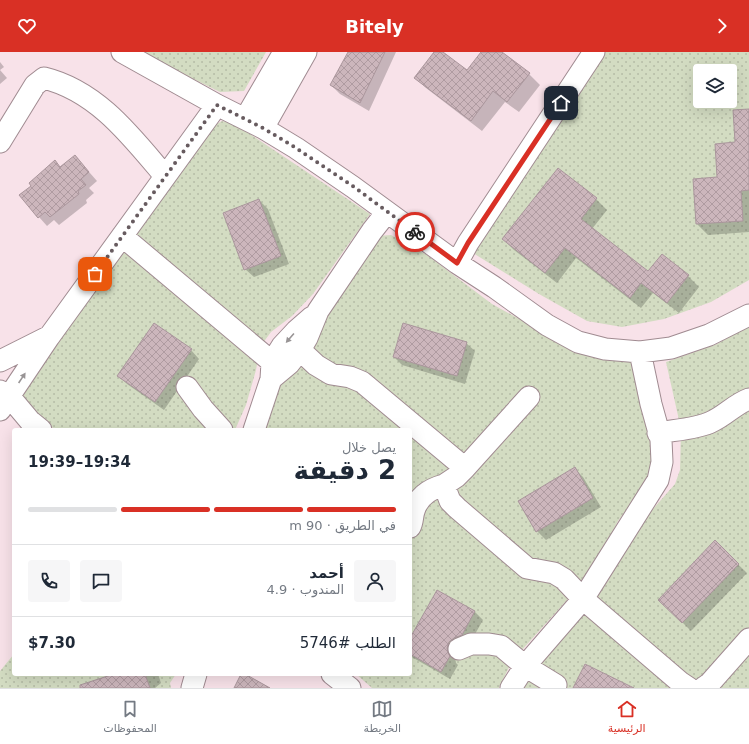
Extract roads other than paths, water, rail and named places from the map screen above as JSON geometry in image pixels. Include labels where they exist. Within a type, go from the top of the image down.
[{"type":"street","points":[[122,52],[217,105],[254,123],[354,187],[457,263],[547,324],[578,342],[605,349],[640,352],[672,348],[709,335],[749,315]]},
{"type":"street","points":[[254,123],[284,52]]},
{"type":"street","points":[[254,123],[306,52]]},
{"type":"street","points":[[457,263],[468,243],[594,52]]},
{"type":"street","points":[[0,142],[35,85],[44,78],[54,80],[72,88],[103,109],[130,135],[164,175]]},
{"type":"street","points":[[35,425],[3,399],[122,236],[164,175],[217,105]]},
{"type":"street","points":[[271,371],[288,364],[300,350],[307,338],[318,311],[372,231],[387,212]]},
{"type":"street","points":[[122,236],[271,371]]},
{"type":"street","points":[[255,428],[271,371],[282,346],[318,311]]},
{"type":"street","points":[[0,361],[49,337]]},
{"type":"street","points":[[300,350],[316,365],[331,374],[350,377],[362,382],[465,468]]},
{"type":"street","points":[[510,688],[524,666],[583,599],[658,480],[662,462],[660,440],[640,352]]},
{"type":"street","points":[[187,387],[203,409],[220,428]]},
{"type":"street","points":[[412,520],[419,499],[435,487],[444,485],[456,477],[529,396]]},
{"type":"street","points":[[658,433],[710,423],[718,419],[736,405],[749,399]]},
{"type":"street","points":[[0,415],[35,425]]},
{"type":"street","points":[[444,485],[450,501],[527,568],[554,573],[564,579],[583,599],[689,688]]},
{"type":"street","points":[[703,688],[710,683],[749,639]]},
{"type":"street","points":[[459,650],[471,644],[501,646],[524,666],[556,685]]},
{"type":"street","points":[[192,688],[195,676]]},
{"type":"street","points":[[335,676],[350,688]]}]
